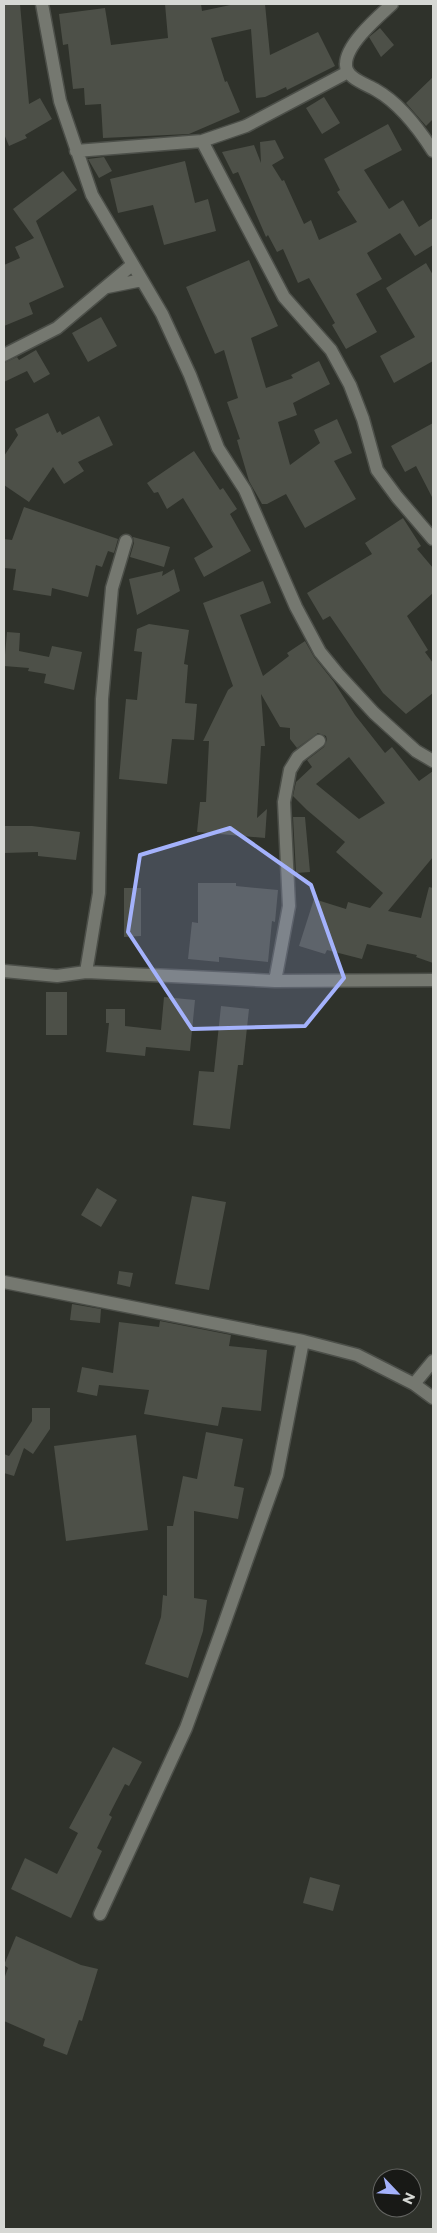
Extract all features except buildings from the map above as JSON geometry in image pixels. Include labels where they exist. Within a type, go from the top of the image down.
[{"type":"street","points":[[42,4],[46,34],[60,100],[92,194],[166,323],[190,375],[218,448],[245,490],[296,607],[320,652],[374,713],[416,751],[433,762]]},
{"type":"street","points":[[392,4],[363,32],[347,56],[345,66],[348,72],[363,84],[376,90],[393,102],[424,136],[433,151]]},
{"type":"street","points":[[76,151],[202,141],[246,126],[348,72]]},
{"type":"street","points":[[202,141],[284,297],[331,350],[350,386],[364,419],[377,470],[433,539]]},
{"type":"street","points":[[4,355],[56,328],[132,265]]},
{"type":"street","points":[[105,287],[142,280]]},
{"type":"street","points":[[86,972],[98,893],[102,700],[112,588],[126,541]]},
{"type":"street","points":[[275,981],[289,906],[285,794],[290,770],[298,757],[319,741]]},
{"type":"street","points":[[4,971],[57,976],[86,972],[275,981],[433,980]]},
{"type":"street","points":[[4,1282],[304,1342],[357,1355],[414,1384],[433,1398]]},
{"type":"street","points":[[100,1914],[186,1728],[224,1627],[277,1475],[304,1342]]},
{"type":"street","points":[[414,1384],[433,1362]]},
{"type":"highlighted area","points":[[230,828],[311,885],[344,978],[305,1026],[192,1029],[128,932],[140,855]]}]
